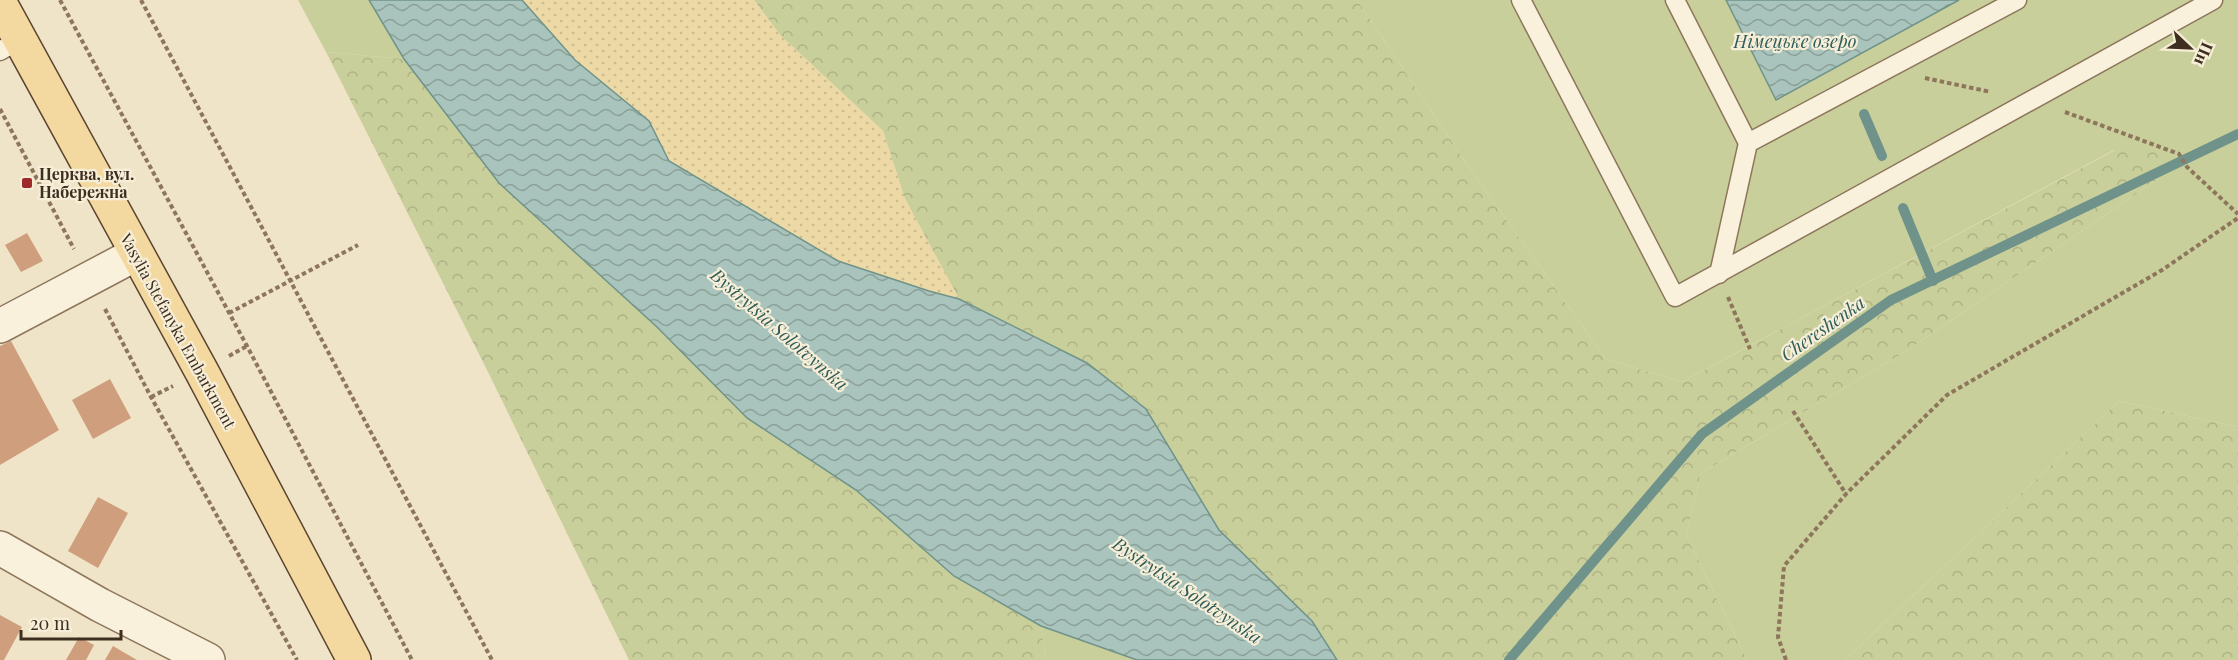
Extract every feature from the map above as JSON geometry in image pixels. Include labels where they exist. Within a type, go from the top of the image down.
[{"type":"main road","name":"Vasylia Stefanyka Embarkment","points":[[0,3],[10,46],[136,254],[202,372],[354,660]]},
{"type":"street","points":[[0,326],[136,254]]},
{"type":"street","points":[[0,548],[100,605],[208,660]]},
{"type":"lane","points":[[1521,0],[1675,297],[2213,0]]},
{"type":"lane","points":[[1675,0],[1748,143],[1719,274]]},
{"type":"lane","points":[[1748,143],[2017,0]]},
{"type":"path","points":[[60,0],[229,313],[412,660]]},
{"type":"path","points":[[141,0],[492,660]]},
{"type":"path","points":[[0,109],[157,407],[297,660]]},
{"type":"path","points":[[1786,660],[1778,638],[1784,566],[1846,494],[1947,395],[2162,270],[2238,216],[2187,167],[2179,154]]},
{"type":"path","points":[[229,313],[358,245]]},
{"type":"path","points":[[1719,274],[1750,350]]},
{"type":"path","points":[[1793,411],[1846,494]]},
{"type":"green space","points":[[298,0],[369,0],[404,59],[326,52]]},
{"type":"green space","points":[[754,0],[1357,0],[1472,172],[1606,359],[1682,382],[2115,150],[2159,145],[2158,179],[1905,352],[1701,473],[1686,535],[1747,660],[1337,660],[1312,621],[1219,530],[1146,409],[1087,363],[959,299],[905,199],[883,131],[780,35]]},
{"type":"green space","points":[[1357,0],[1726,0],[1776,100],[1959,0],[2238,0],[2238,427],[2119,401],[1845,660],[1747,660],[1686,535],[1701,473],[1905,352],[2158,179],[2114,150],[1682,382],[1606,359],[1472,172]]},
{"type":"green space","points":[[326,52],[404,59],[499,183],[657,327],[747,418],[856,490],[954,576],[1041,626],[1046,660],[629,660],[486,368]]},
{"type":"green space","points":[[2119,401],[2238,427],[2238,660],[1845,660]]},
{"type":"green space","points":[[1041,626],[1137,660],[1046,660]]},
{"type":"sand","points":[[522,0],[754,0],[780,35],[883,131],[905,199],[959,299],[838,261],[669,161],[649,121],[575,60]]},
{"type":"water","name":"Bystrytsia Solotvynska","points":[[369,0],[522,0],[575,60],[649,121],[669,161],[838,261],[959,299],[1087,363],[1146,409],[1219,530],[1312,621],[1337,660],[1137,660],[1041,626],[954,576],[856,490],[747,418],[657,327],[499,183],[404,59]]},
{"type":"water","name":"Німецьке озеро","points":[[1726,0],[1959,0],[1776,100]]},
{"type":"building","points":[[27,233],[43,261],[21,272],[5,245]]},
{"type":"building","points":[[11,341],[59,430],[0,465],[0,346]]},
{"type":"building","points":[[110,379],[131,418],[93,439],[72,400]]},
{"type":"building","points":[[98,497],[128,513],[98,568],[68,551]]},
{"type":"building","points":[[0,615],[22,627],[4,660],[0,660]]},
{"type":"building","points":[[79,637],[94,645],[86,660],[66,660]]},
{"type":"building","points":[[113,646],[137,660],[105,660]]},
{"type":"waterway","points":[[1864,114],[1882,156]]},
{"type":"waterway","name":"Chereshenka","points":[[1509,660],[1702,434],[1891,300],[2238,134]]},
{"type":"waterway","points":[[1903,208],[1933,281]]},
{"type":"place","name":"Церква, вул. Набережна","points":[[27,183]]}]
